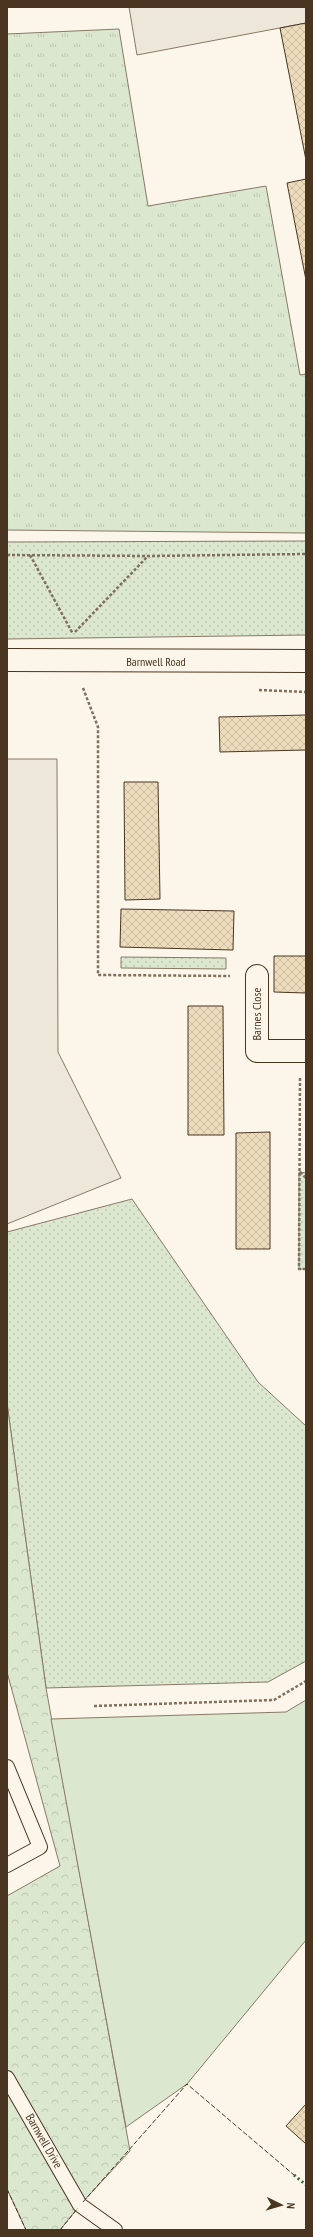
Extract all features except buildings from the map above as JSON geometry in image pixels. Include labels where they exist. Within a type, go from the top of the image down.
[{"type":"main road","name":"Barnwell Road","points":[[7,660],[306,661]]},
{"type":"main road","name":"Barnes Close","points":[[257,976],[257,1051],[303,1051]]},
{"type":"lane","points":[[7,1767],[40,1847],[7,1865]]},
{"type":"lane","name":"Barnwell Drive","points":[[7,2078],[80,2205],[115,2230]]},
{"type":"path","points":[[7,555],[148,556],[306,554]]},
{"type":"path","points":[[30,555],[74,634],[148,556]]},
{"type":"path","points":[[83,689],[98,727],[98,976],[257,976]]},
{"type":"path","points":[[303,1051],[299,1172],[299,1269],[306,1269]]},
{"type":"path","points":[[299,1172],[306,1178]]},
{"type":"path","points":[[94,1706],[274,1700],[306,1681]]},
{"type":"green space","points":[[119,29],[148,206],[266,186],[300,375],[306,374],[306,533],[7,530],[7,34]]},
{"type":"green space","points":[[306,541],[306,635],[7,639],[7,542]]},
{"type":"green space","points":[[121,957],[226,958],[226,969],[121,968]]},
{"type":"green space","points":[[299,1172],[306,1173],[306,1269],[299,1269]]},
{"type":"green space","points":[[132,1199],[258,1382],[306,1426],[306,1661],[268,1682],[46,1688],[7,1403],[7,1232]]},
{"type":"green space","points":[[7,1403],[46,1688],[130,2151],[80,2205],[60,2230],[26,2230],[7,2189],[7,1896],[60,1866],[7,1672]]},
{"type":"green space","points":[[306,1700],[306,1940],[187,2084],[126,2127],[51,1719],[286,1712]]},
{"type":"shaded area","points":[[129,7],[306,7],[306,23],[137,55]]},
{"type":"shaded area","points":[[7,759],[57,759],[58,1052],[121,1178],[7,1224]]},
{"type":"hedge","points":[[294,2175],[306,2185]]},
{"type":"fence","points":[[83,2202],[187,2084],[294,2175]]},
{"type":"fence","points":[[7,2189],[26,2230]]},
{"type":"fence","points":[[60,2230],[78,2208]]}]
